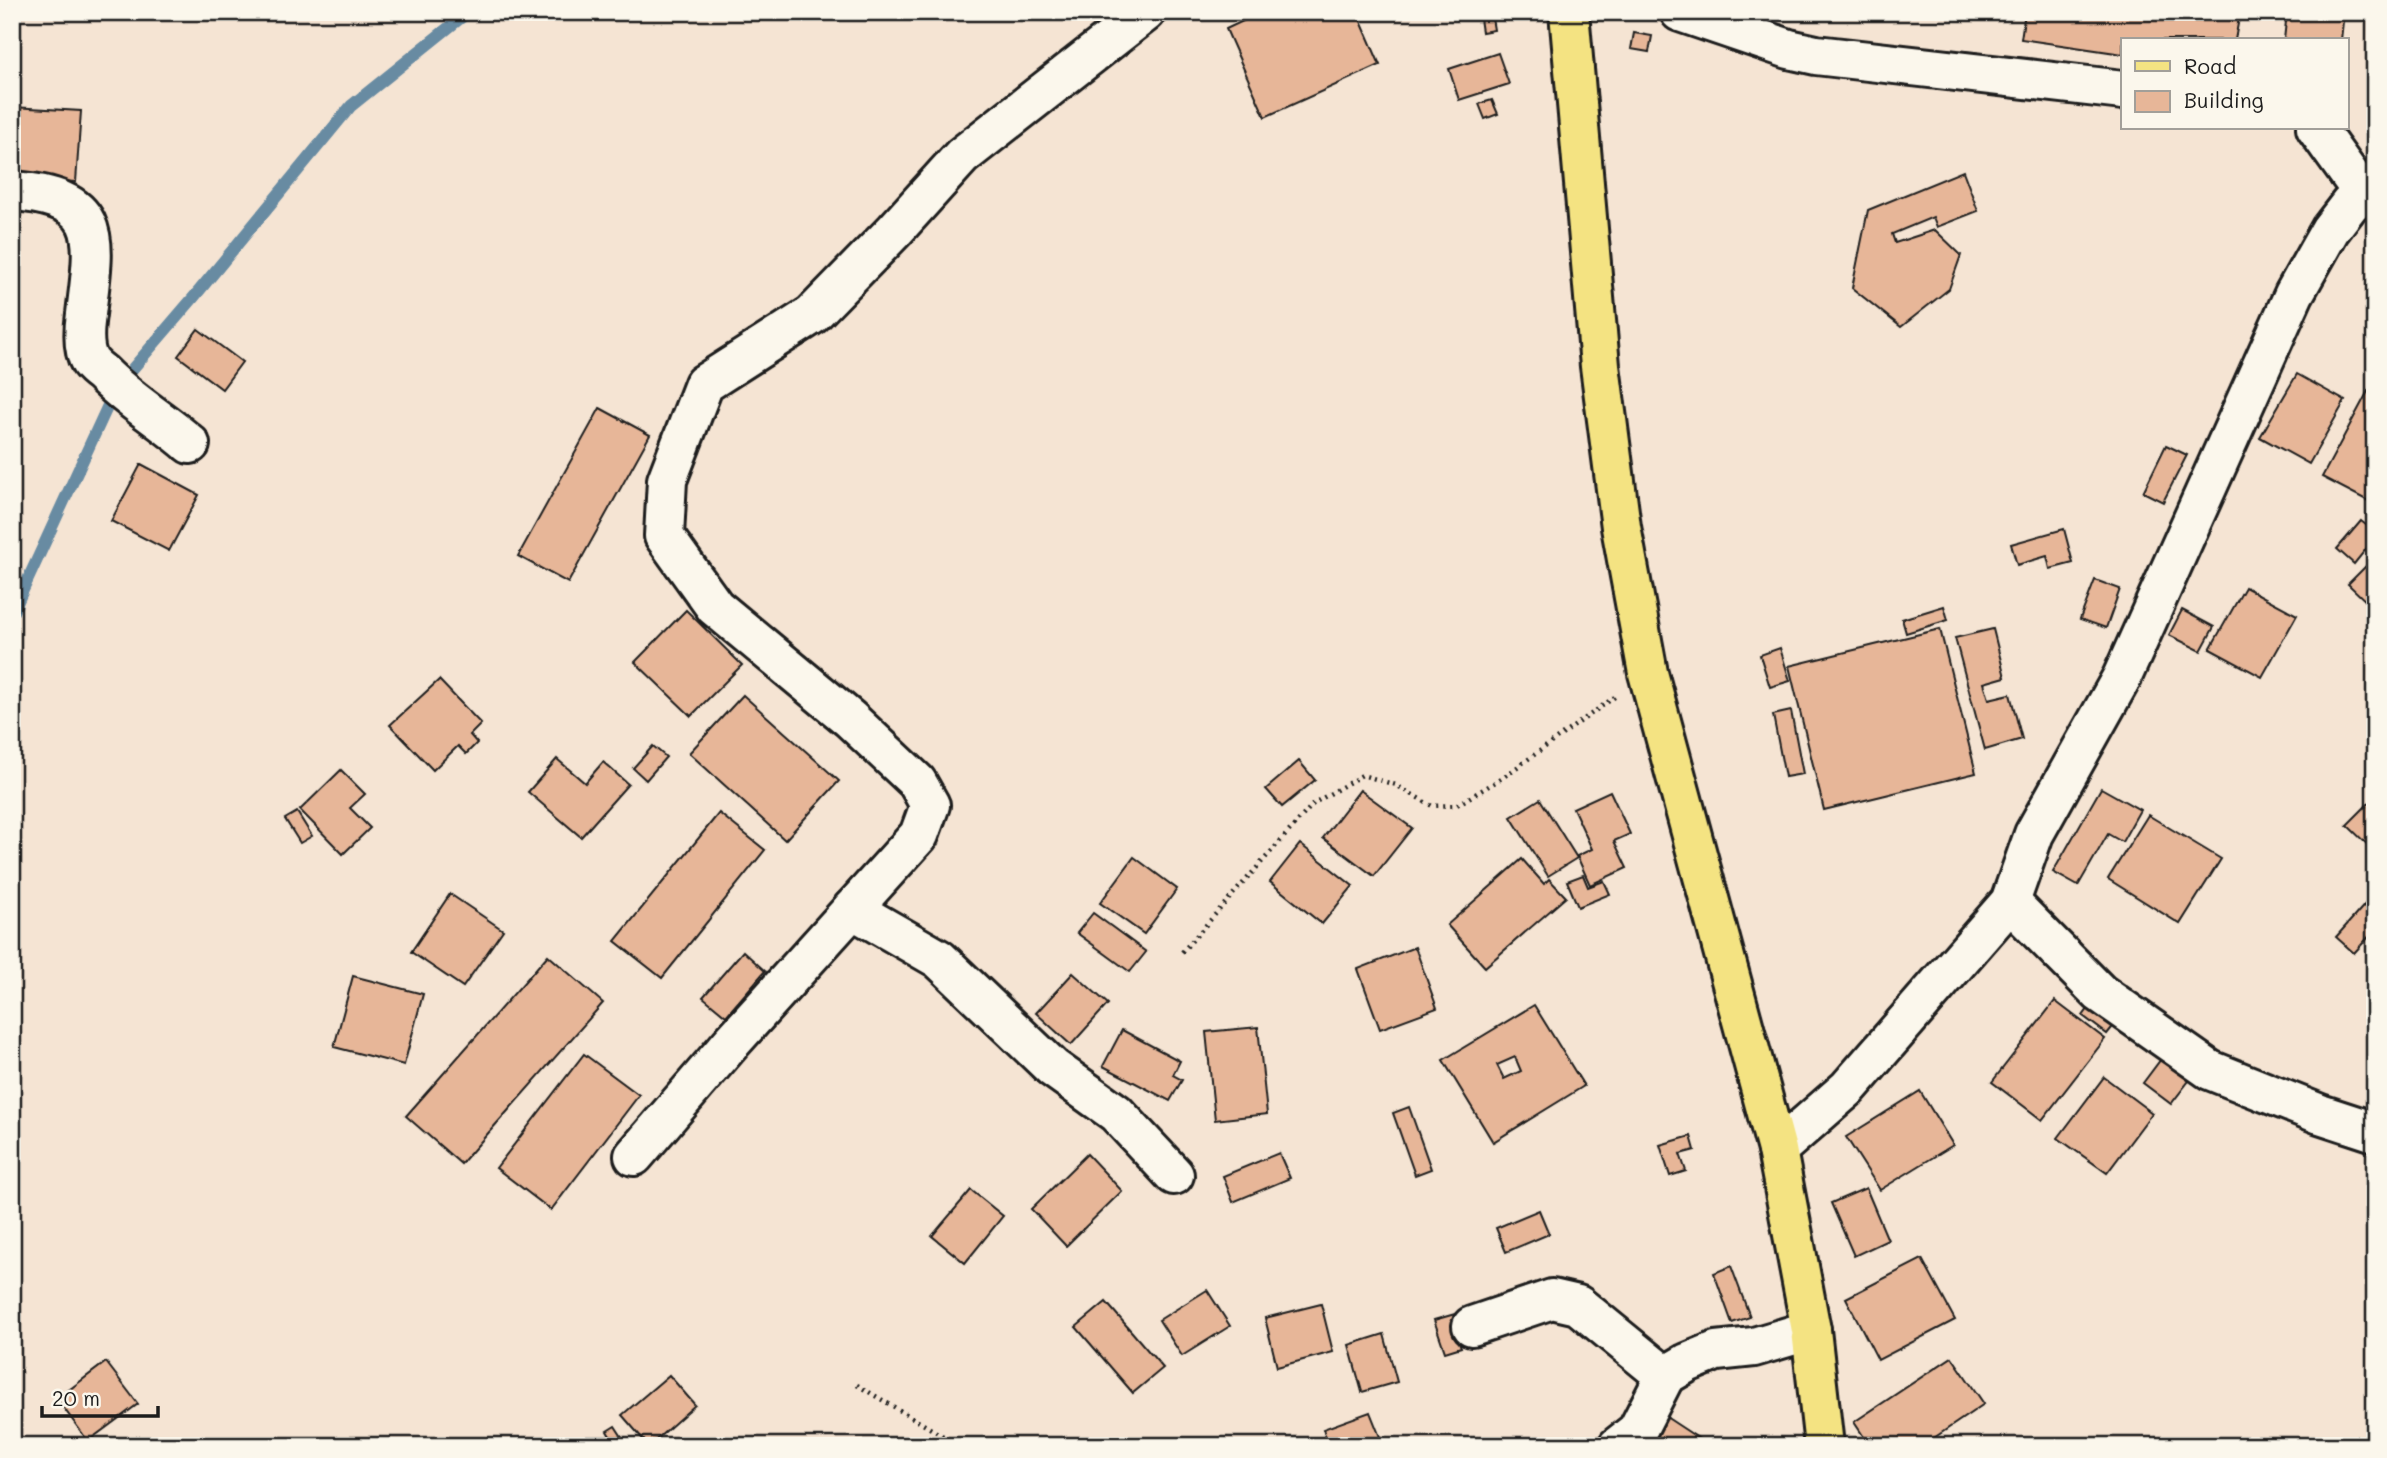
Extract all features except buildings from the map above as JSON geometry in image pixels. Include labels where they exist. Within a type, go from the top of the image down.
[{"type":"main road","points":[[1569,12],[1600,366],[1621,527],[1648,673],[1777,1150],[1811,1330],[1824,1446]]},
{"type":"street","points":[[634,1156],[742,1031],[919,835],[930,805],[917,782],[850,719],[715,607],[664,536],[667,481],[704,384],[812,314],[895,230],[962,156],[1146,12]]},
{"type":"street","points":[[1680,12],[1789,49],[1816,55],[2121,90]]},
{"type":"street","points":[[2317,130],[2354,181],[2373,186]]},
{"type":"street","points":[[1777,1150],[1848,1088],[2010,902],[2034,834],[2123,677],[2294,294],[2330,230],[2350,204],[2373,186]]},
{"type":"street","points":[[12,191],[36,193],[67,201],[87,222],[93,253],[84,334],[89,361],[116,388],[190,444]]},
{"type":"street","points":[[2010,902],[2100,993],[2210,1070],[2320,1114],[2375,1132]]},
{"type":"street","points":[[852,909],[939,960],[1053,1068],[1115,1112],[1174,1175]]},
{"type":"street","points":[[1472,1326],[1552,1299],[1578,1305],[1665,1376]]},
{"type":"street","points":[[1618,1446],[1637,1431],[1665,1376],[1716,1351],[1754,1347],[1811,1330]]},
{"type":"path","points":[[1182,952],[1314,803],[1362,775],[1396,785],[1432,806],[1457,805],[1502,778],[1648,673]]},
{"type":"path","points":[[857,1385],[960,1446]]},
{"type":"waterway","points":[[12,614],[116,388],[351,106],[468,12]]}]
